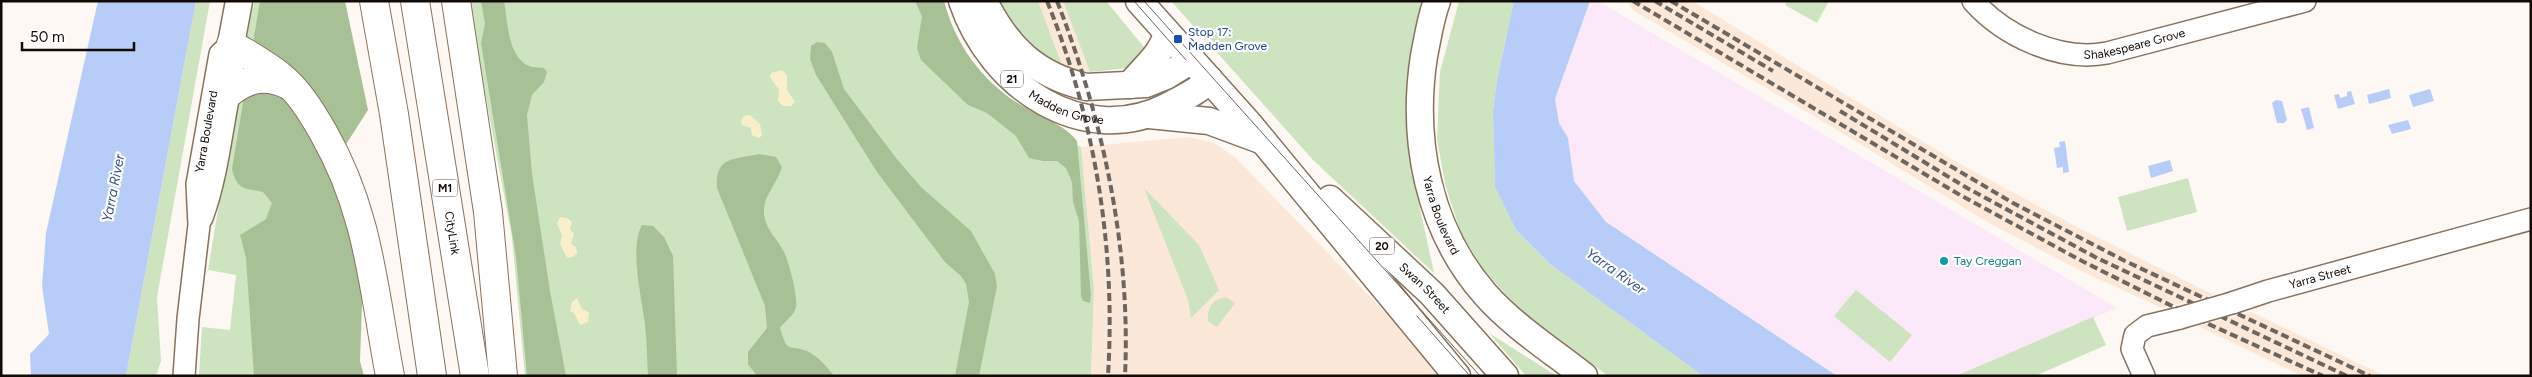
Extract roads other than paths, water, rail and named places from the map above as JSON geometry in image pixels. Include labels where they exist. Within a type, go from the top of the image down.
[{"type":"highway","points":[[374,1],[394,114],[432,376]]},
{"type":"highway","name":"CityLink","points":[[415,1],[475,376]]},
{"type":"highway","points":[[456,1],[488,212],[503,376]]},
{"type":"highway","points":[[231,44],[279,75],[292,87],[307,106],[334,151],[357,207],[366,236],[390,376]]},
{"type":"highway","points":[[229,93],[248,81],[259,78],[278,80],[292,87]]},
{"type":"main road","name":"Yarra Boulevard","points":[[231,44],[239,1]]},
{"type":"main road","name":"Madden Grove","points":[[962,1],[972,27],[992,58],[1014,80],[1050,106],[1074,116],[1113,121],[1148,115],[1185,96],[1200,69]]},
{"type":"main road","name":"Madden Grove","points":[[984,1],[1005,38],[1021,55],[1050,74],[1086,87],[1146,84],[1166,76],[1200,69]]},
{"type":"main road","name":"Swan Street","points":[[1139,1],[1257,133],[1457,376]]},
{"type":"main road","name":"Yarra Boulevard","points":[[1438,1],[1429,23],[1421,79],[1419,116],[1421,148],[1436,210],[1458,258],[1486,295],[1500,309],[1584,376]]},
{"type":"main road","points":[[1130,85],[1156,55],[1167,33]]},
{"type":"main road","points":[[1148,115],[1209,121],[1257,133]]},
{"type":"main road","name":"Swan Street","points":[[1257,133],[1432,294],[1505,376]]},
{"type":"street","name":"Shakespeare Grove","points":[[1973,1],[2005,30],[2052,48],[2081,54],[2104,54],[2305,1]]},
{"type":"street","name":"Yarra Boulevard","points":[[199,225],[213,188],[234,60],[231,44]]},
{"type":"street","name":"Yarra Boulevard","points":[[184,376],[188,318],[199,225],[197,184],[200,161],[220,54],[231,44]]},
{"type":"street","name":"Yarra Street","points":[[2144,376],[2134,356],[2132,340],[2140,330],[2268,291],[2531,219]]},
{"type":"water","name":"Yarra River","points":[[98,1],[196,1],[126,376],[31,376],[30,354],[49,334],[42,286],[46,233]]},
{"type":"water","name":"Yarra River","points":[[1514,1],[1590,1],[1555,99],[1559,123],[1568,138],[1574,181],[1606,222],[1837,376],[1703,376],[1550,264],[1516,230],[1495,187],[1493,111],[1497,80]]},
{"type":"water","points":[[2389,89],[2391,98],[2369,104],[2367,95]]},
{"type":"water","points":[[2430,89],[2434,101],[2413,107],[2409,95]]},
{"type":"water","points":[[2351,91],[2355,104],[2338,109],[2334,95],[2339,94],[2340,98],[2347,96],[2347,92]]},
{"type":"water","points":[[2276,100],[2282,101],[2287,120],[2284,123],[2277,123],[2272,103]]},
{"type":"water","points":[[2309,107],[2314,128],[2307,130],[2301,109]]},
{"type":"water","points":[[2408,120],[2411,129],[2392,134],[2388,125]]},
{"type":"water","points":[[2065,141],[2069,172],[2063,173],[2063,167],[2057,168],[2054,148],[2060,147],[2059,142]]},
{"type":"water","points":[[2170,160],[2173,171],[2151,178],[2148,166]]},
{"type":"tram line","points":[[1134,1],[1186,60]]},
{"type":"tram line","points":[[1144,1],[1480,376]]},
{"type":"tram line","points":[[1417,316],[1470,376]]},
{"type":"railway","points":[[1047,1],[1064,46],[1078,92],[1090,138],[1098,185],[1105,232],[1109,280],[1108,376]]},
{"type":"railway","points":[[1057,1],[1088,92],[1110,185],[1123,280],[1126,328],[1125,376]]},
{"type":"railway","points":[[1633,1],[1960,195],[2082,261],[2204,322],[2323,376]]},
{"type":"railway","points":[[1655,1],[1773,71]]},
{"type":"railway","points":[[1671,1],[2013,203],[2125,261],[2370,376]]},
{"type":"railway","points":[[1840,111],[1967,188],[2097,258],[2347,376]]},
{"type":"place","name":"Stop 17: Madden Grove","points":[[1178,39]]},
{"type":"place","name":"Tay Creggan","points":[[1944,261]]}]
